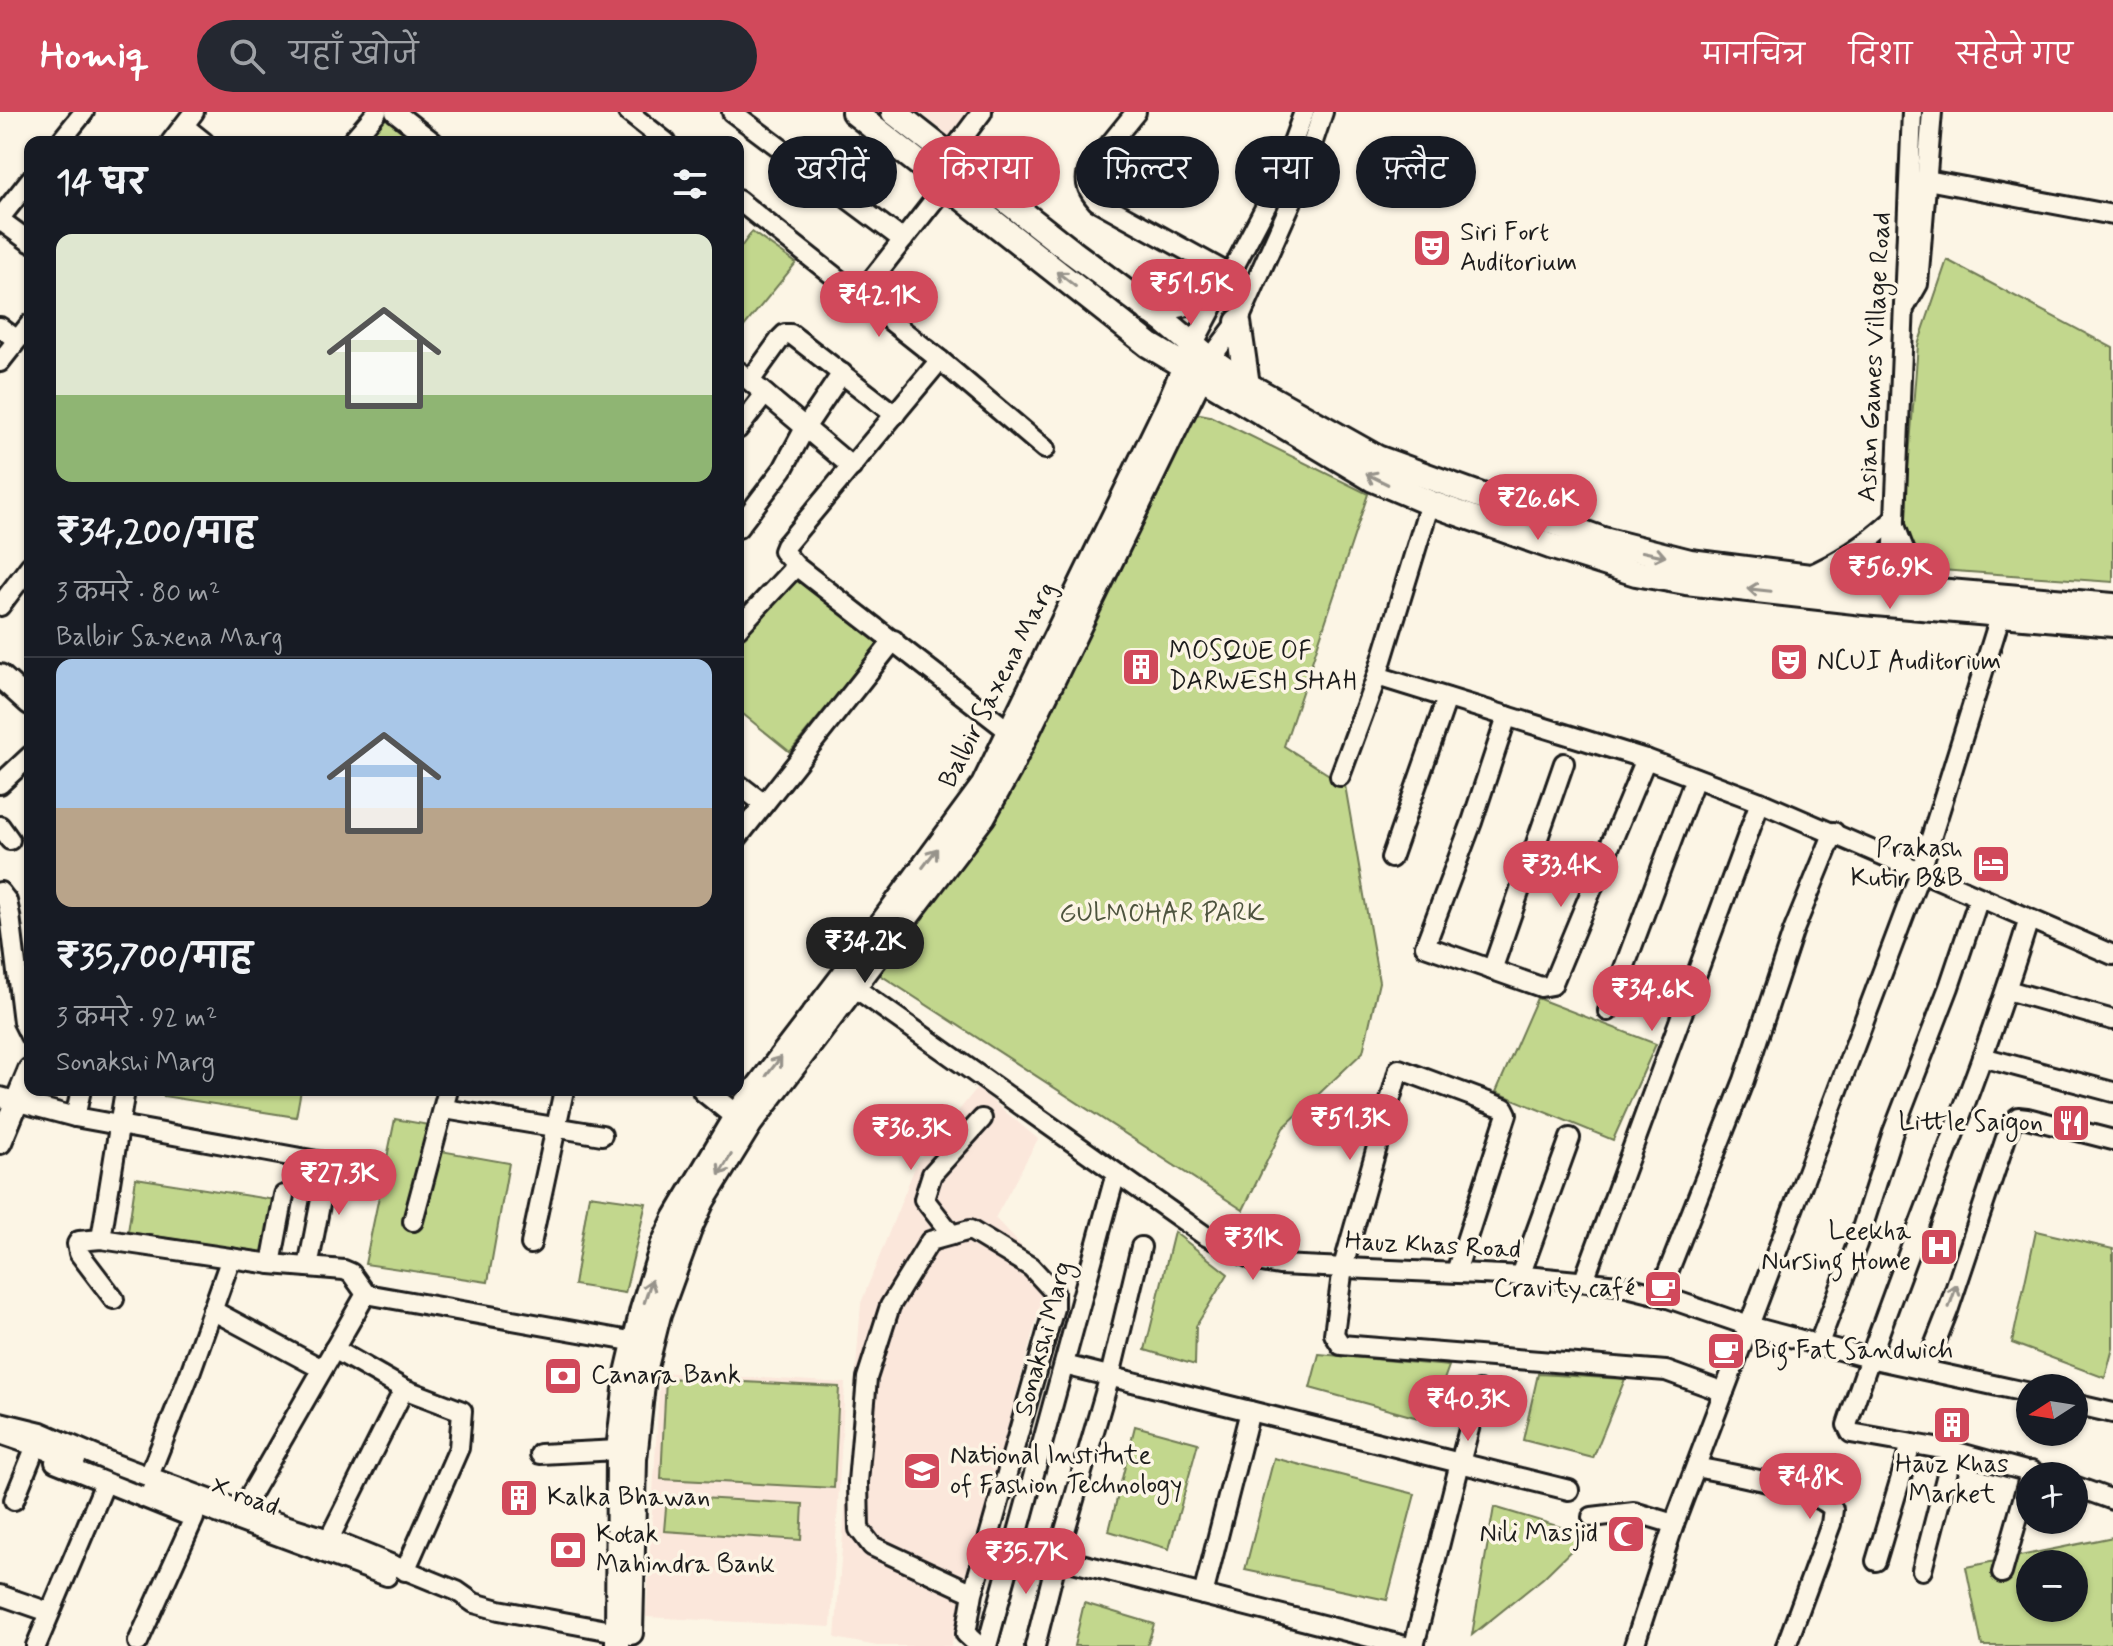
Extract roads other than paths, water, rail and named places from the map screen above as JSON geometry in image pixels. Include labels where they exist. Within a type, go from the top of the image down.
[{"type":"main road","points":[[854,112],[913,159]]},
{"type":"main road","points":[[894,112],[924,136]]},
{"type":"main road","points":[[975,208],[1149,345],[1247,385],[1377,458],[1603,540],[1690,562],[1804,577],[1890,596],[2001,614],[2113,624]]},
{"type":"main road","points":[[1016,208],[1150,311],[1197,362],[1373,479],[1430,503],[1636,573],[1686,582],[1890,596],[1938,590],[2113,606]]},
{"type":"main road","points":[[1150,311],[1225,285]]},
{"type":"main road","points":[[1238,322],[1247,385]]},
{"type":"street","points":[[65,136],[84,112]]},
{"type":"street","points":[[356,136],[377,112]]},
{"type":"street","points":[[395,112],[425,136]]},
{"type":"street","points":[[628,112],[645,136]]},
{"type":"street","points":[[732,112],[903,240]]},
{"type":"street","points":[[964,136],[982,112]]},
{"type":"street","points":[[1136,112],[1088,171],[1088,190],[1097,201],[1225,285]]},
{"type":"street","points":[[1197,362],[1225,285],[1278,183],[1304,112]]},
{"type":"street","points":[[1197,362],[1238,322],[1296,192],[1323,112]]},
{"type":"street","name":"Asian Games Village Road","points":[[1890,596],[1912,112]]},
{"type":"street","points":[[1904,309],[1918,284],[1932,112]]},
{"type":"street","points":[[176,136],[189,119],[200,136]]},
{"type":"street","points":[[1927,180],[2113,215]]},
{"type":"street","points":[[24,188],[0,219],[24,237]]},
{"type":"street","points":[[859,296],[928,208]]},
{"type":"street","points":[[744,211],[859,296],[1045,449]]},
{"type":"street","points":[[0,327],[17,340]]},
{"type":"street","points":[[0,362],[24,331]]},
{"type":"street","points":[[852,467],[744,376],[785,334],[791,334],[895,415]]},
{"type":"street","points":[[940,360],[783,551],[796,566],[1016,737]]},
{"type":"street","name":"Balbir Saxena Marg","points":[[624,1640],[618,1450],[662,1246],[675,1218],[742,1121],[848,984],[971,804],[996,761],[1016,737],[1197,362]]},
{"type":"street","points":[[744,520],[783,469],[805,428],[842,373]]},
{"type":"street","points":[[744,421],[765,394]]},
{"type":"street","points":[[1340,776],[1377,676],[1430,503]]},
{"type":"street","points":[[1804,577],[1840,562],[1893,520],[1908,563],[1921,578],[1938,590]]},
{"type":"street","points":[[744,622],[796,566]]},
{"type":"street","points":[[0,606],[24,574]]},
{"type":"street","points":[[1634,1646],[1674,1524],[1921,870],[2001,614]]},
{"type":"street","points":[[744,829],[894,640]]},
{"type":"street","points":[[0,676],[24,698]]},
{"type":"street","points":[[1377,676],[1646,759],[1760,802],[2113,955]]},
{"type":"street","points":[[1391,858],[1447,698]]},
{"type":"street","points":[[1507,716],[1472,822],[1425,946],[1541,987],[1552,985],[1646,759]]},
{"type":"street","points":[[0,784],[24,762]]},
{"type":"street","points":[[1492,970],[1564,763]]},
{"type":"street","points":[[1608,1011],[1695,778]]},
{"type":"street","points":[[744,789],[764,804]]},
{"type":"street","points":[[1584,1280],[1760,802]]},
{"type":"street","points":[[1659,1295],[1744,1080],[1793,932],[1834,832]]},
{"type":"street","points":[[0,892],[7,901],[24,1024]]},
{"type":"street","points":[[1819,1343],[1979,898]]},
{"type":"street","points":[[2016,1468],[1953,1451],[1849,1431],[1847,1425],[1869,1358],[2007,990],[2029,919]]},
{"type":"street","name":"Hauz Khas Road","points":[[848,984],[1204,1235],[1256,1261],[1279,1265],[1584,1280],[1619,1285],[1659,1295],[1749,1326],[1869,1358],[2016,1390]]},
{"type":"street","points":[[2007,990],[2113,1020]]},
{"type":"street","points":[[1982,1057],[2113,1092]]},
{"type":"street","points":[[1456,1272],[1507,1114],[1504,1108],[1399,1069],[1343,1267],[1334,1334],[1341,1345],[1666,1371],[1724,1392]]},
{"type":"street","points":[[0,1142],[8,1099],[24,1078]]},
{"type":"street","points":[[75,1117],[80,1096]]},
{"type":"street","points":[[101,1239],[124,1096]]},
{"type":"street","points":[[413,1221],[447,1096]]},
{"type":"street","points":[[531,1244],[563,1096]]},
{"type":"street","points":[[711,1096],[742,1121]]},
{"type":"street","points":[[8,1099],[75,1117],[374,1169]]},
{"type":"street","points":[[445,1109],[602,1135]]},
{"type":"street","points":[[1925,1369],[1949,1308],[2011,1123],[2023,1117],[2113,1140]]},
{"type":"street","points":[[952,1235],[924,1199],[932,1174],[982,1119]]},
{"type":"street","points":[[1520,1276],[1570,1138]]},
{"type":"street","points":[[308,1267],[328,1163]]},
{"type":"street","name":"Sonakshi Marg","points":[[987,1646],[1113,1184]]},
{"type":"street","points":[[271,1264],[284,1195]]},
{"type":"street","points":[[973,1593],[872,1546],[859,1529],[858,1482],[867,1378],[890,1306],[930,1241],[970,1230],[1031,1267],[1054,1292],[1054,1308],[973,1593],[966,1634],[979,1646]]},
{"type":"street","points":[[114,1299],[77,1248],[83,1239],[271,1264],[344,1270],[351,1273],[366,1294],[642,1343]]},
{"type":"street","points":[[1035,1646],[1110,1376],[1141,1247]]},
{"type":"street","points":[[149,1476],[231,1258]]},
{"type":"street","points":[[241,1511],[366,1294]]},
{"type":"street","points":[[212,1310],[322,1369]]},
{"type":"street","name":"Balbir Saxena Marg","points":[[624,1640],[642,1343]]},
{"type":"street","points":[[334,1349],[404,1389],[462,1411],[459,1448],[405,1571]]},
{"type":"street","points":[[1064,1365],[1569,1490]]},
{"type":"street","points":[[329,1539],[404,1389]]},
{"type":"street","points":[[1414,1646],[1479,1391]]},
{"type":"street","points":[[2088,1407],[2113,1413]]},
{"type":"street","points":[[1203,1595],[1250,1411]]},
{"type":"street","points":[[0,1422],[41,1432],[241,1511],[329,1539],[457,1591],[474,1603],[624,1640]]},
{"type":"street","name":"X road","points":[[0,1434],[422,1589],[474,1603]]},
{"type":"street","points":[[0,1444],[33,1453],[194,1518],[138,1642]]},
{"type":"street","points":[[1876,1561],[1911,1444]]},
{"type":"street","points":[[540,1454],[618,1450]]},
{"type":"street","points":[[1922,1570],[1953,1451]]},
{"type":"street","points":[[14,1500],[33,1453]]},
{"type":"street","points":[[1696,1467],[1786,1487],[1825,1501],[1833,1509],[1831,1524],[1786,1646]]},
{"type":"street","points":[[36,1646],[105,1483]]},
{"type":"street","points":[[2088,1491],[2113,1500]]},
{"type":"street","points":[[1592,1517],[1634,1512],[1674,1524]]},
{"type":"street","points":[[2002,1573],[2016,1534]]},
{"type":"street","points":[[1013,1549],[1405,1646]]},
{"type":"street","points":[[0,1595],[49,1612]]},
{"type":"place","name":"Siri Fort Auditorium","points":[[1432,248]]},
{"type":"place","name":"NCUI Auditorium","points":[[1789,662]]},
{"type":"place","name":"MOSQUE OF DARWESH SHAH","points":[[1141,667]]},
{"type":"place","name":"Prakash Kutir B&B","points":[[1991,864]]},
{"type":"place","name":"Little Saigon","points":[[2071,1123]]},
{"type":"place","name":"Leekha Nursing Home","points":[[1939,1247]]},
{"type":"place","name":"Cravity café","points":[[1663,1289]]},
{"type":"place","name":"Big Fat Sandwich","points":[[1726,1351]]},
{"type":"place","name":"Canara Bank","points":[[563,1376]]},
{"type":"place","name":"Hauz Khas Market","points":[[1952,1425]]},
{"type":"place","name":"National Institute of Fashion Technology","points":[[922,1471]]},
{"type":"place","name":"Kalka Bhawan","points":[[519,1498]]},
{"type":"place","name":"Nili Masjid","points":[[1626,1534]]},
{"type":"place","name":"Kotak Mahindra Bank","points":[[568,1550]]},
{"type":"park label","name":"GULMOHAR PARK","points":[[1162,914]]}]
